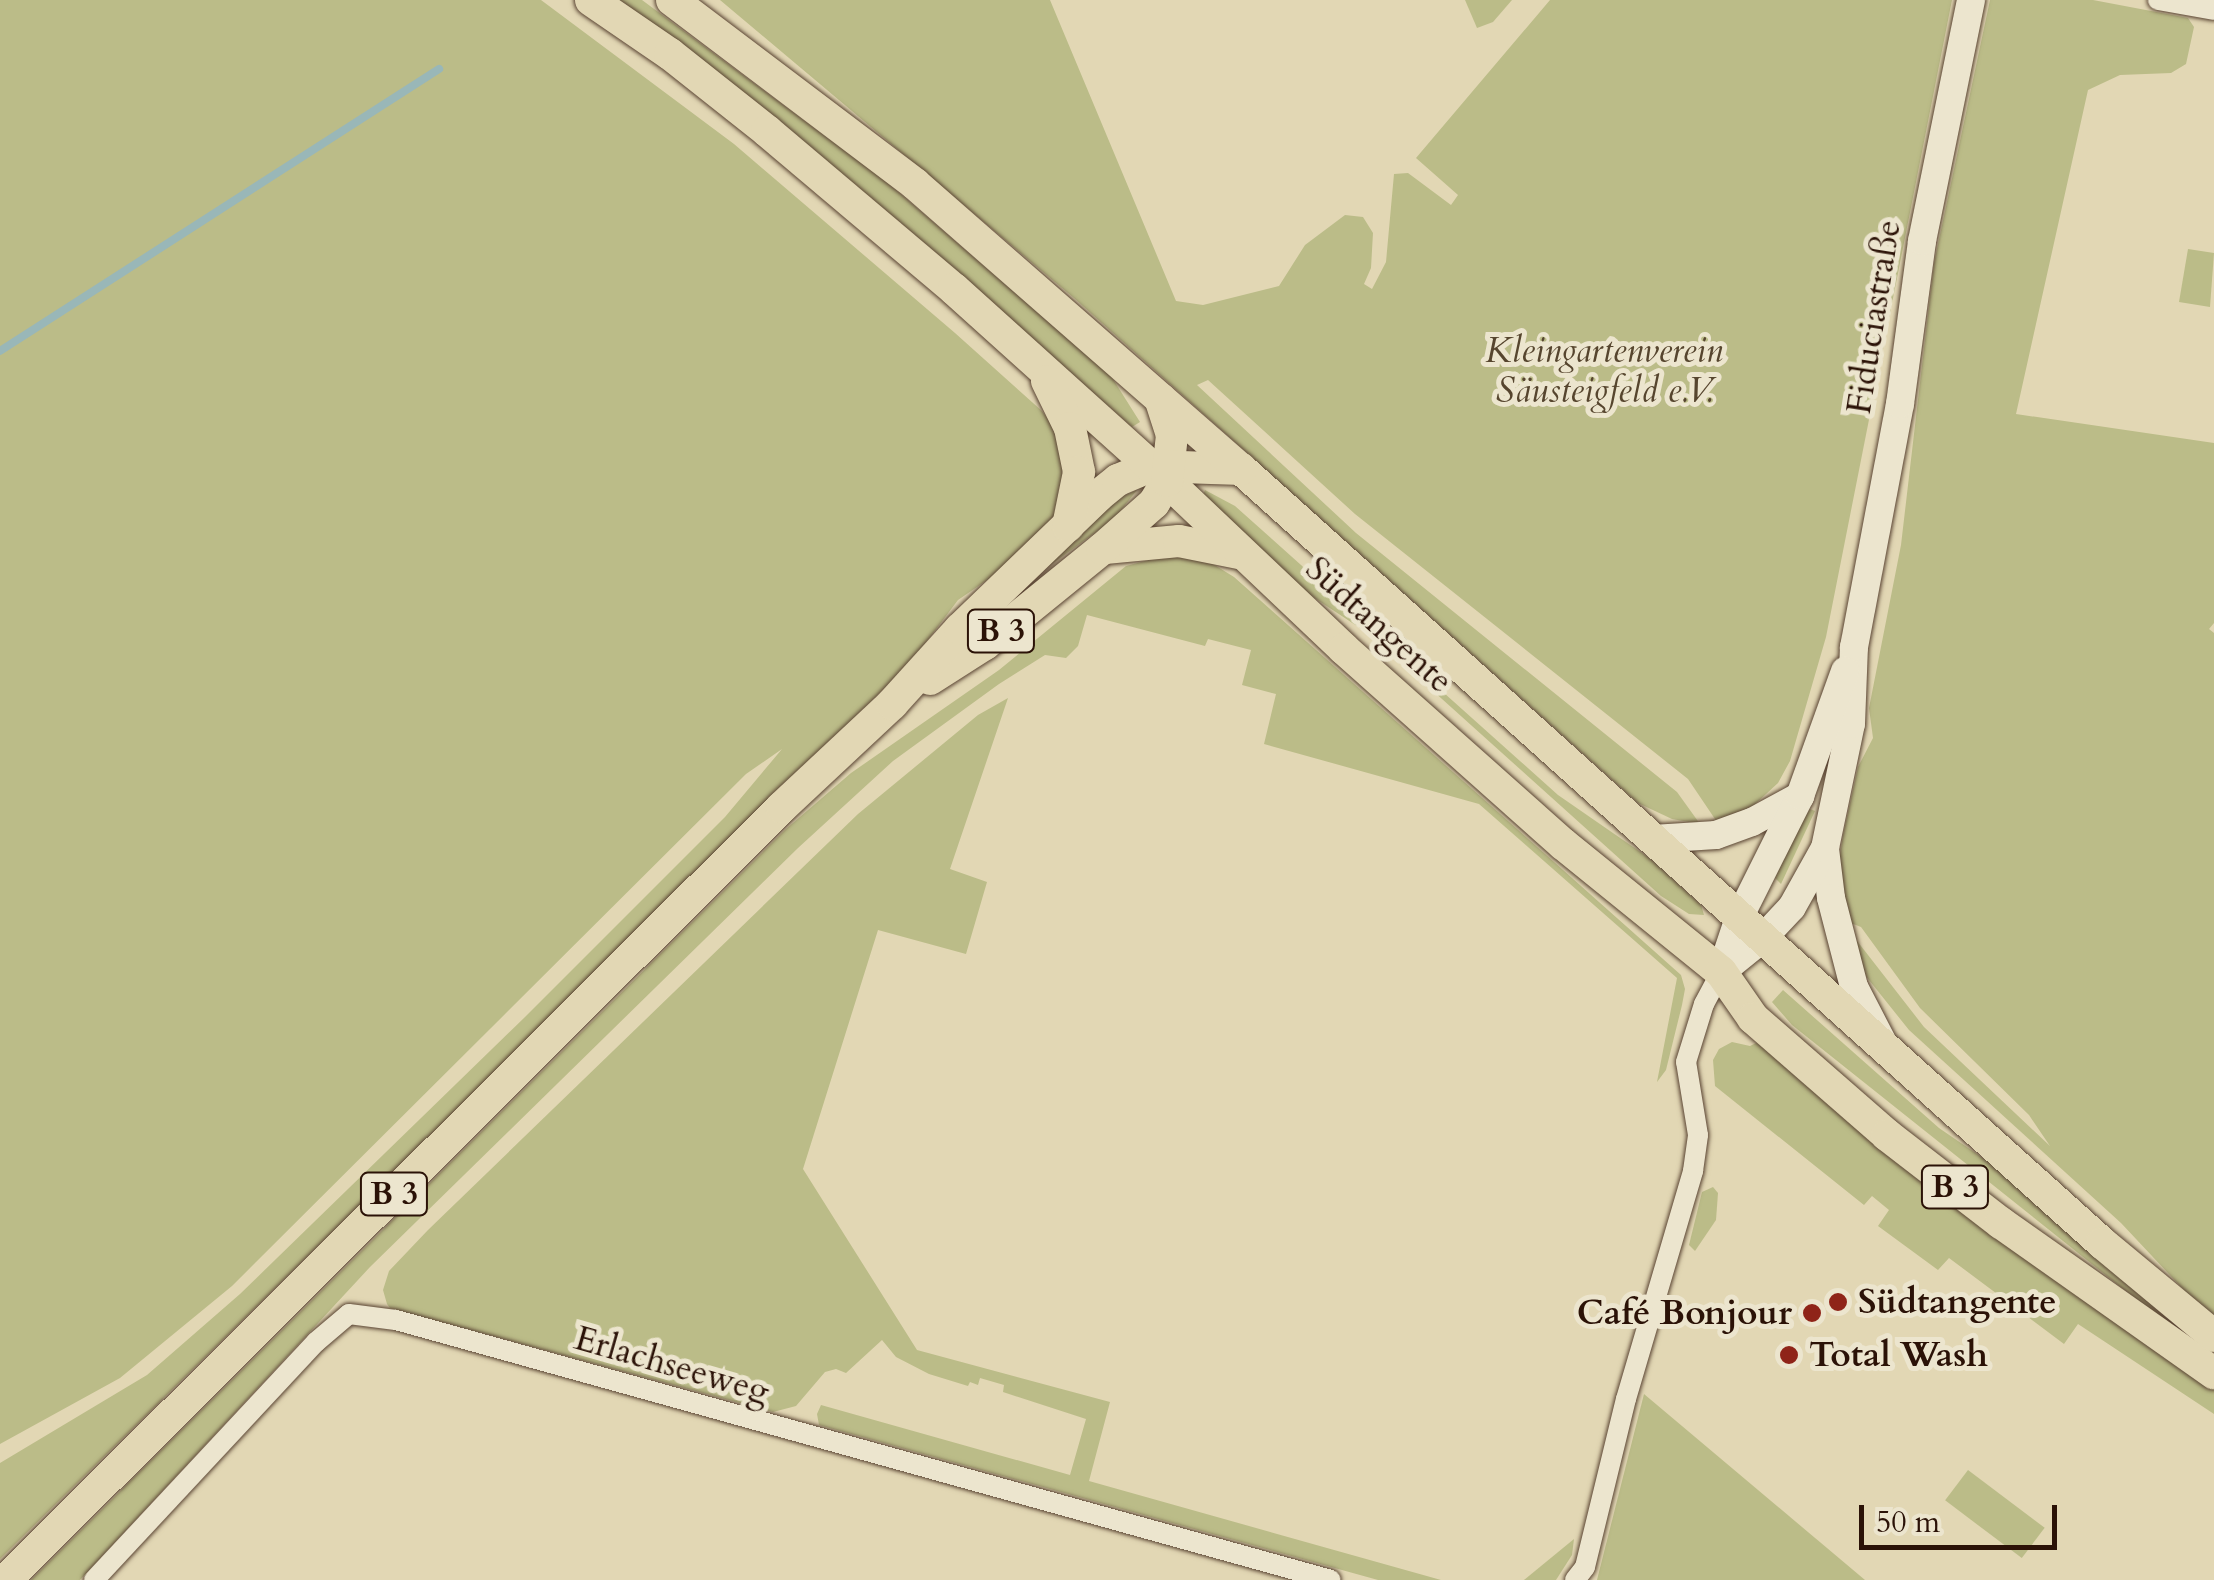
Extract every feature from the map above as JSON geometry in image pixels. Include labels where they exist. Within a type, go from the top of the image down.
[{"type":"main road","name":"Südtangente","points":[[591,0],[670,54],[767,131],[1163,471],[1243,555],[1564,844],[1721,972],[1753,1018],[1888,1134],[2001,1223],[2214,1373]]},
{"type":"main road","name":"Südtangente","points":[[672,0],[970,230],[1882,1042],[2102,1243],[2214,1336]]},
{"type":"main road","name":"Fiduciastraße","points":[[1751,928],[1803,892],[1825,848],[1851,724],[1854,646],[1900,404],[1922,240],[1971,0]]},
{"type":"main road","points":[[1037,364],[1076,448],[1078,488],[1068,526]]},
{"type":"main road","points":[[1160,399],[1172,436],[1163,471],[1241,469]]},
{"type":"main road","name":"B 3","points":[[6,1580],[892,704],[960,629],[1118,480],[1163,471],[1154,503],[1102,548],[985,644],[892,704]]},
{"type":"main road","points":[[1102,548],[1180,540],[1243,555]]},
{"type":"main road","name":"Fiduciastraße","points":[[1721,972],[1751,928],[1854,646]]},
{"type":"main road","points":[[1653,839],[1716,834],[1752,822],[1800,796]]},
{"type":"main road","points":[[1825,848],[1831,898],[1854,988],[1882,1042]]},
{"type":"street","points":[[2158,0],[2214,10]]},
{"type":"street","points":[[1575,1580],[1584,1567],[1626,1399],[1694,1171],[1698,1135],[1686,1062],[1704,1004],[1721,972]]},
{"type":"street","name":"Erlachseeweg","points":[[94,1580],[316,1342],[349,1314],[396,1320],[1332,1580]]},
{"type":"green space","points":[[0,0],[541,0],[734,144],[955,333],[1042,411],[1057,431],[1066,459],[1058,514],[1012,563],[958,600],[912,661],[0,1559],[0,1463],[147,1375],[240,1294],[725,817],[782,749],[746,774],[232,1286],[120,1378],[0,1444]]},
{"type":"green space","points":[[617,0],[642,0],[888,183],[1111,376],[1140,422],[1132,427],[901,223]]},
{"type":"green space","name":"Kleingartenverein Säusteigfeld e.V.","points":[[720,0],[1050,0],[1176,301],[1203,305],[1279,286],[1305,245],[1345,215],[1363,217],[1373,233],[1371,268],[1364,284],[1372,289],[1386,262],[1394,174],[1408,173],[1451,205],[1458,195],[1416,158],[1550,0],[1952,0],[1826,637],[1790,761],[1778,783],[1753,806],[1717,822],[1688,779],[1355,514],[1208,380],[1197,385],[1356,533],[1677,792],[1700,824],[1672,819],[1638,803],[1074,298]]},
{"type":"green space","points":[[1465,0],[1512,0],[1493,22],[1477,28]]},
{"type":"green space","points":[[1990,0],[2093,0],[2188,18],[2194,27],[2186,64],[2171,73],[2120,75],[2088,90],[2016,414],[2214,443],[2214,623],[2209,629],[2214,633],[2214,1322],[2121,1223],[1909,1030],[1865,975],[1854,937],[1924,1027],[2050,1146],[2029,1115],[1920,1008],[1861,927],[1843,920],[1839,862],[1858,767],[1873,738],[1869,708],[1901,545],[1934,263]]},
{"type":"green space","points":[[2188,249],[2214,253],[2210,307],[2179,302]]},
{"type":"green space","points":[[1137,490],[1114,519],[1038,574],[1114,500]]},
{"type":"green space","points":[[1205,490],[1235,506],[1558,795],[1652,860],[1701,905],[1704,915],[1689,914],[1661,896],[1372,636],[1298,587],[1203,495]]},
{"type":"green space","points":[[1175,553],[1213,564],[1234,577],[1681,975],[1685,989],[1682,1005],[1666,1070],[1657,1082],[1677,978],[1479,804],[1264,744],[1276,694],[1242,685],[1251,650],[1208,639],[1205,646],[1087,615],[1078,646],[1066,658],[1045,655],[999,684],[893,761],[798,848],[370,1267],[80,1580],[31,1580],[786,829],[851,773],[999,670],[1126,566]]},
{"type":"green space","points":[[1008,698],[950,869],[987,882],[966,954],[878,930],[803,1169],[917,1350],[1110,1402],[1089,1481],[1441,1580],[1378,1580],[819,1425],[817,1414],[821,1405],[1070,1475],[1086,1419],[1003,1392],[1004,1385],[980,1378],[978,1385],[970,1382],[968,1386],[929,1374],[896,1357],[882,1340],[846,1373],[836,1369],[825,1372],[796,1406],[773,1412],[390,1308],[387,1304],[383,1290],[389,1271],[428,1230],[858,814],[978,715]]},
{"type":"green space","points":[[1810,809],[1815,811],[1781,884],[1770,873]]},
{"type":"green space","points":[[1783,990],[1939,1128],[1996,1167],[2177,1327],[2176,1331],[1792,1025],[1772,1002]]},
{"type":"green space","points":[[1732,1042],[1750,1046],[1758,1042],[2214,1387],[2214,1414],[2078,1324],[2064,1344],[1949,1258],[1938,1270],[1878,1226],[1889,1210],[1872,1196],[1864,1205],[1715,1086],[1713,1060],[1719,1049]]},
{"type":"green space","points":[[1713,1187],[1718,1193],[1716,1220],[1695,1251],[1689,1245],[1702,1192]]},
{"type":"green space","points":[[1644,1394],[1865,1580],[1597,1580]]},
{"type":"green space","points":[[1968,1470],[2045,1528],[2022,1558],[1945,1500]]},
{"type":"green space","points":[[1574,1539],[1572,1555],[1556,1580],[1524,1580]]},
{"type":"waterway","points":[[0,351],[439,69]]},
{"type":"place","name":"Südtangente","points":[[1838,1302]]},
{"type":"place","name":"Café Bonjour","points":[[1812,1313]]},
{"type":"place","name":"Total Wash","points":[[1789,1355]]}]
